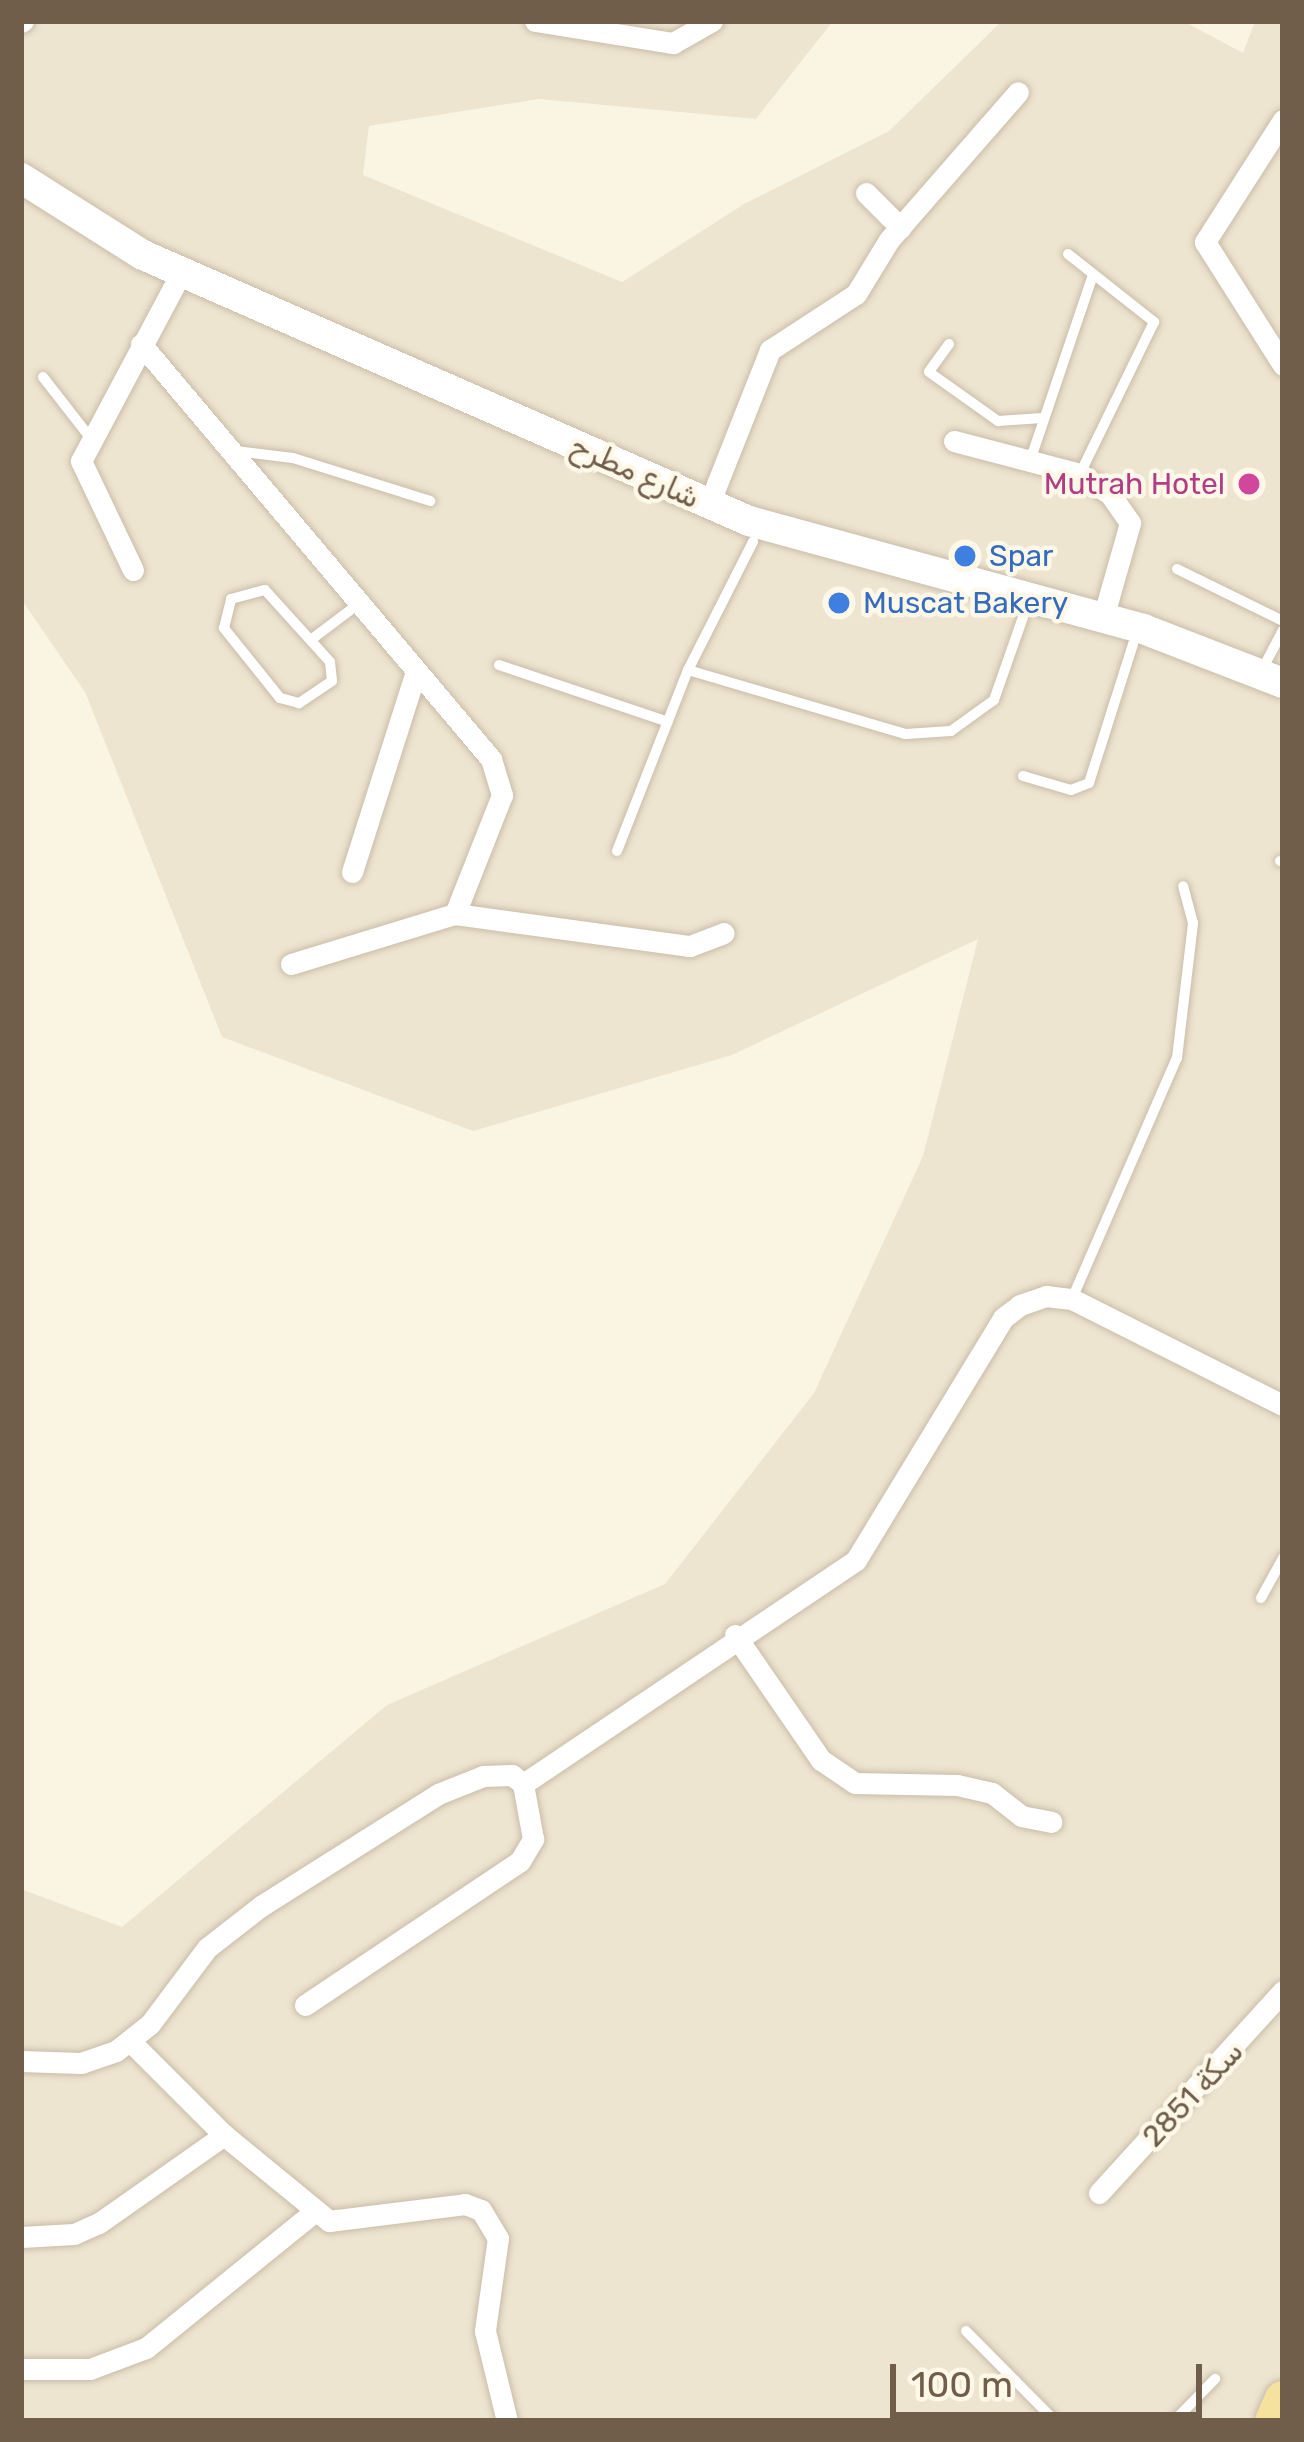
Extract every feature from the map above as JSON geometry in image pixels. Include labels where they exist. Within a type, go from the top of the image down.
[{"type":"main road","name":"شارع مطرح","points":[[21,178],[142,255],[709,504],[833,550],[1103,617],[1272,678]]},
{"type":"main road","name":"شارع مطرح","points":[[21,201],[174,286],[753,542],[1133,644],[1283,703]]},
{"type":"main road","points":[[1273,2421],[1283,2399]]},
{"type":"street","points":[[535,21],[673,43],[712,21]]},
{"type":"street","points":[[709,504],[770,350],[856,294],[902,228],[1018,92]]},
{"type":"street","points":[[1283,120],[1205,242],[1283,365]]},
{"type":"street","points":[[866,193],[902,228]]},
{"type":"street","points":[[133,570],[81,461],[89,436],[174,286]]},
{"type":"street","points":[[141,344],[491,760],[502,795],[455,914]]},
{"type":"street","points":[[954,441],[1080,474],[1110,494],[1130,524],[1103,617]]},
{"type":"street","points":[[352,872],[415,675]]},
{"type":"street","points":[[290,964],[455,914],[690,946],[724,933]]},
{"type":"street","points":[[523,1784],[735,1635],[856,1560],[872,1541],[1003,1318],[1046,1295],[1072,1299],[1283,1405]]},
{"type":"street","points":[[735,1635],[821,1760],[855,1783],[957,1785],[992,1792],[1021,1816],[1051,1822]]},
{"type":"street","points":[[21,2061],[81,2063],[131,2042],[207,1948],[262,1906],[438,1793],[483,1776],[512,1775],[523,1784],[532,1839],[520,1861],[305,2005]]},
{"type":"street","name":"سكة 2851","points":[[1099,2193],[1283,1991]]},
{"type":"street","points":[[131,2042],[224,2135],[313,2213],[346,2224],[465,2204],[492,2222],[486,2348],[507,2421]]},
{"type":"street","points":[[21,2237],[74,2234],[99,2223],[224,2135]]},
{"type":"street","points":[[21,2369],[90,2369],[146,2348],[313,2213]]},
{"type":"lane","points":[[1068,254],[1154,322],[1080,474]]},
{"type":"lane","points":[[1031,458],[1093,275]]},
{"type":"lane","points":[[949,344],[929,372],[998,421],[1042,418]]},
{"type":"lane","points":[[43,377],[89,436]]},
{"type":"lane","points":[[232,450],[293,458],[430,501]]},
{"type":"lane","points":[[617,850],[688,670],[753,542]]},
{"type":"lane","points":[[1177,569],[1283,626],[1272,678]]},
{"type":"lane","points":[[265,590],[312,639],[330,662],[332,681],[299,704],[280,698],[224,628],[231,599],[265,590]]},
{"type":"lane","points":[[312,639],[357,605]]},
{"type":"lane","points":[[688,670],[906,734],[951,731],[994,700],[1023,617]]},
{"type":"lane","points":[[1023,776],[1071,790],[1089,783],[1133,644]]},
{"type":"lane","points":[[499,665],[668,722]]},
{"type":"lane","points":[[1072,1299],[1177,1058],[1193,923],[1183,886]]},
{"type":"lane","points":[[1261,1598],[1283,1558]]},
{"type":"lane","points":[[966,2331],[1055,2421]]},
{"type":"lane","points":[[1174,2421],[1215,2379]]},
{"type":"shaded area","points":[[21,21],[833,21],[756,119],[539,99],[369,126],[363,175],[622,282],[744,204],[889,131],[1002,21],[1183,21],[1243,53],[1255,21],[1283,21],[1283,2421],[21,2421],[21,1889],[122,1927],[387,1705],[665,1584],[814,1393],[923,1156],[978,939],[732,1055],[473,1131],[222,1037],[85,692],[21,599]]},
{"type":"place","name":"Mutrah Hotel","points":[[1249,484]]},
{"type":"place","name":"Spar","points":[[965,556]]},
{"type":"place","name":"Muscat Bakery","points":[[839,603]]}]
